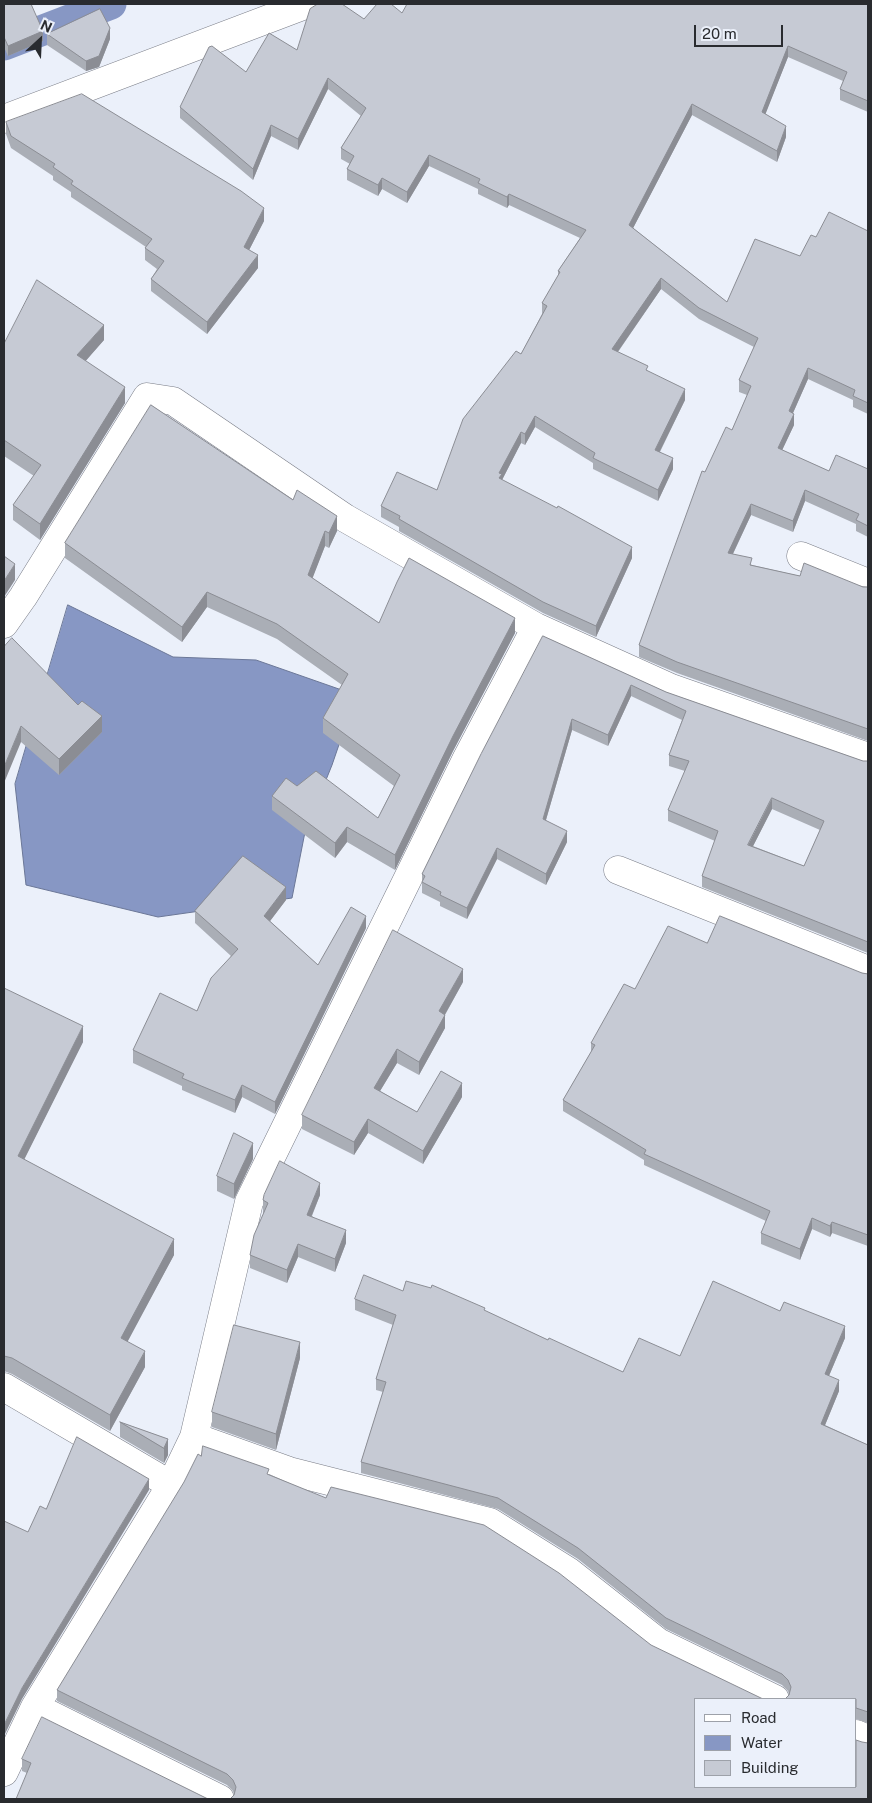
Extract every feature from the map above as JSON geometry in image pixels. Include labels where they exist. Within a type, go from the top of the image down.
[{"type":"street","points":[[4,119],[308,4]]},
{"type":"street","points":[[4,624],[23,597],[147,397],[173,401],[345,518],[536,627],[671,688],[868,757]]},
{"type":"street","points":[[801,556],[868,583]]},
{"type":"street","points":[[4,1772],[35,1707],[171,1485],[194,1437],[249,1202],[467,758],[536,627]]},
{"type":"street","points":[[618,870],[868,970]]},
{"type":"street","points":[[4,1386],[171,1485]]},
{"type":"street","points":[[194,1437],[289,1471],[490,1522],[568,1571],[658,1642],[773,1698]]},
{"type":"street","points":[[35,1707],[220,1799]]},
{"type":"water","points":[[68,605],[173,657],[256,660],[356,695],[332,765],[305,832],[292,898],[158,917],[26,885],[15,784]]},
{"type":"building","points":[[4,4],[31,4],[43,31],[8,46],[4,37]]},
{"type":"building","points":[[318,4],[342,4],[364,19],[377,4],[391,4],[402,13],[407,4],[868,4],[868,101],[840,89],[847,72],[788,46],[762,112],[786,126],[777,151],[692,104],[629,225],[727,302],[755,239],[800,256],[811,235],[816,237],[829,212],[868,231],[868,403],[853,396],[855,390],[808,368],[789,411],[794,414],[778,448],[829,471],[836,455],[868,469],[868,526],[856,520],[859,514],[805,490],[793,521],[751,504],[728,553],[752,558],[750,565],[800,576],[804,563],[863,587],[868,587],[868,729],[677,662],[639,645],[702,471],[705,472],[726,427],[732,430],[751,386],[739,380],[758,338],[699,308],[661,278],[612,349],[648,366],[646,370],[685,389],[655,450],[673,458],[658,490],[593,458],[595,453],[535,416],[525,434],[521,432],[499,473],[502,474],[499,478],[557,508],[558,506],[632,547],[596,626],[543,602],[399,519],[400,516],[381,506],[397,472],[437,490],[463,419],[516,351],[521,354],[547,306],[542,303],[560,272],[558,271],[586,230],[509,194],[507,197],[478,183],[480,179],[429,155],[407,192],[382,178],[378,185],[347,169],[354,156],[341,148],[366,108],[328,78],[298,139],[271,125],[253,169],[180,107],[209,47],[212,46],[246,72],[269,33],[297,50],[310,9]]},
{"type":"building","points":[[100,9],[110,28],[99,56],[86,61],[47,34]]},
{"type":"building","points":[[82,94],[241,191],[264,208],[244,247],[258,255],[207,322],[151,279],[164,261],[145,248],[152,239],[71,184],[73,181],[53,167],[55,164],[11,136],[6,122]]},
{"type":"building","points":[[37,280],[104,325],[77,355],[125,387],[40,524],[13,505],[41,465],[4,440],[4,344]]},
{"type":"building","points":[[151,405],[293,500],[297,490],[337,516],[329,533],[325,531],[308,575],[379,623],[409,558],[515,618],[453,736],[395,855],[347,827],[335,843],[272,796],[286,778],[297,786],[316,771],[378,818],[400,775],[323,718],[348,674],[277,624],[207,592],[182,627],[65,543]]},
{"type":"building","points":[[4,556],[15,564],[4,581]]},
{"type":"building","points":[[543,636],[666,692],[863,761],[868,761],[868,942],[702,876],[718,831],[668,810],[689,761],[669,755],[686,711],[631,685],[608,735],[572,719],[543,819],[567,831],[546,874],[497,848],[467,908],[440,895],[441,892],[422,882],[425,876],[422,874],[481,754]],"holes":[[[772,798],[824,821],[804,866],[748,845]]]},
{"type":"building","points":[[12,638],[78,705],[82,701],[102,716],[59,759],[21,726],[4,767],[4,647]]},
{"type":"building","points":[[243,856],[286,887],[264,916],[318,965],[351,907],[366,916],[275,1102],[242,1085],[235,1100],[182,1078],[184,1074],[133,1050],[160,993],[197,1011],[211,978],[238,949],[195,911]]},
{"type":"building","points":[[720,916],[868,974],[868,1235],[832,1222],[830,1226],[812,1218],[800,1249],[761,1233],[770,1211],[644,1154],[646,1150],[563,1100],[595,1045],[591,1043],[624,984],[635,989],[668,926],[707,943]]},
{"type":"building","points":[[393,930],[463,969],[439,1011],[445,1015],[419,1062],[397,1049],[374,1088],[417,1112],[441,1071],[462,1083],[423,1151],[368,1119],[354,1142],[302,1115]]},
{"type":"building","points":[[4,988],[83,1026],[18,1156],[174,1239],[121,1338],[145,1351],[110,1415],[12,1358],[4,1356]]},
{"type":"building","points":[[234,1133],[253,1143],[234,1184],[217,1176]]},
{"type":"building","points":[[280,1161],[320,1183],[307,1215],[346,1230],[335,1259],[298,1244],[287,1270],[250,1255],[254,1235],[268,1203],[263,1200],[264,1195]]},
{"type":"building","points":[[364,1275],[403,1291],[406,1281],[431,1288],[432,1285],[485,1308],[484,1310],[548,1340],[549,1338],[623,1372],[639,1338],[680,1356],[713,1281],[780,1311],[784,1302],[845,1326],[825,1374],[839,1380],[821,1424],[868,1445],[868,1712],[857,1708],[857,1698],[786,1698],[791,1687],[788,1680],[782,1674],[666,1618],[578,1548],[498,1498],[361,1462],[386,1382],[376,1379],[396,1315],[355,1299]]},
{"type":"building","points":[[234,1325],[300,1342],[276,1434],[212,1412]]},
{"type":"building","points":[[120,1422],[168,1439],[164,1448]]},
{"type":"building","points":[[77,1437],[149,1479],[22,1688],[4,1725],[4,1521],[28,1532],[40,1506],[46,1509]]},
{"type":"building","points":[[203,1446],[269,1469],[267,1474],[326,1498],[331,1487],[484,1525],[559,1573],[651,1645],[761,1698],[694,1698],[694,1788],[857,1788],[857,1740],[868,1743],[868,1799],[230,1799],[234,1795],[236,1787],[233,1780],[227,1774],[57,1690],[184,1482],[198,1454],[201,1456]]},
{"type":"building","points":[[42,1717],[208,1799],[16,1799],[31,1763],[22,1759]]},
{"type":"waterway","points":[[4,45],[111,4]]}]
